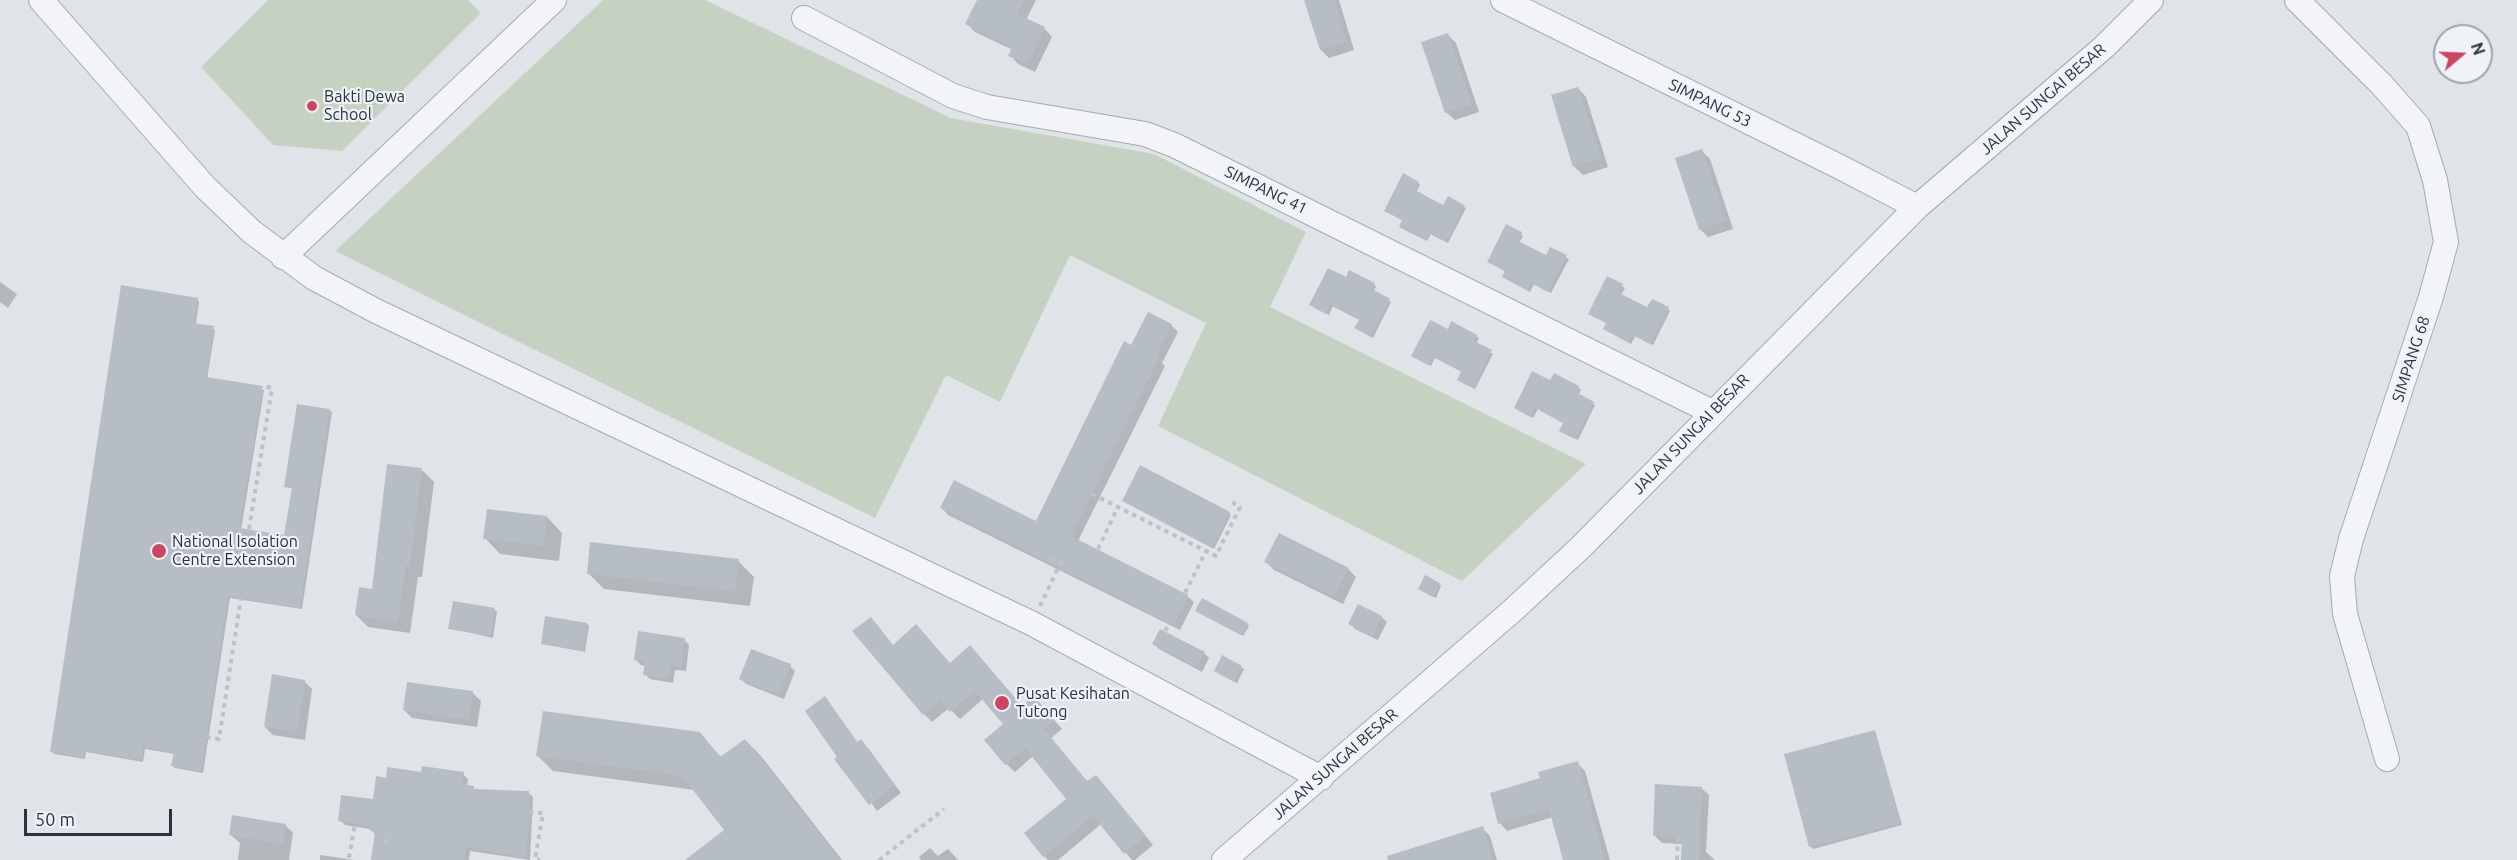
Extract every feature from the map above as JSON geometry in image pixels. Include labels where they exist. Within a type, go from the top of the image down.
[{"type":"street","points":[[41,0],[205,187],[252,232],[314,278],[376,311],[1031,623],[1321,778]]},
{"type":"street","points":[[283,257],[554,0]]},
{"type":"street","name":"SIMPANG 53","points":[[1503,0],[1917,207]]},
{"type":"street","name":"JALAN SUNGAI BESAR","points":[[1224,860],[1512,611],[1581,547],[1917,207],[2104,47],[2151,0]]},
{"type":"street","name":"SIMPANG 68","points":[[2297,0],[2382,85],[2418,126],[2435,180],[2446,242],[2431,297],[2351,539],[2342,576],[2345,614],[2387,759]]},
{"type":"street","name":"SIMPANG 41","points":[[804,18],[953,96],[987,107],[1145,134],[1174,145],[1712,412]]},
{"type":"path","points":[[249,530],[272,388],[263,386]]},
{"type":"path","points":[[1092,494],[1216,556],[1240,507],[1230,501]]},
{"type":"path","points":[[1098,549],[1118,507]]},
{"type":"path","points":[[1185,593],[1206,551]]},
{"type":"path","points":[[1031,623],[1063,563],[1052,557]]},
{"type":"path","points":[[206,737],[219,739],[241,598]]},
{"type":"path","points":[[1165,631],[1170,623]]},
{"type":"path","points":[[879,860],[944,809]]},
{"type":"path","points":[[529,812],[543,813],[535,859],[540,860]]},
{"type":"path","points":[[349,858],[355,823]]},
{"type":"path","points":[[385,844],[387,833]]},
{"type":"path","points":[[1677,860],[1678,837]]},
{"type":"green space","name":"Bakti Dewa School","points":[[268,0],[468,0],[481,13],[342,151],[273,145],[201,67]]},
{"type":"green space","points":[[603,0],[705,0],[951,118],[1154,154],[1306,232],[1270,307],[1586,464],[1462,581],[1158,426],[1206,323],[1070,255],[1000,402],[946,375],[875,518],[335,251]]},
{"type":"building","points":[[977,0],[1024,0],[1017,14],[1045,27],[1027,64],[1008,56],[1012,47],[965,24]]},
{"type":"building","points":[[1304,0],[1335,0],[1347,42],[1320,50]]},
{"type":"building","points":[[1448,33],[1472,104],[1445,113],[1421,42]]},
{"type":"building","points":[[1578,87],[1601,158],[1573,167],[1551,95]]},
{"type":"building","points":[[1702,149],[1726,221],[1699,230],[1675,158]]},
{"type":"building","points":[[1403,173],[1419,182],[1415,190],[1443,205],[1448,196],[1464,205],[1446,242],[1428,233],[1425,240],[1399,227],[1402,220],[1384,211]]},
{"type":"building","points":[[1506,224],[1522,232],[1518,241],[1546,255],[1550,247],[1567,255],[1548,292],[1531,283],[1527,290],[1502,277],[1505,271],[1487,262]]},
{"type":"building","points":[[1328,268],[1346,277],[1349,270],[1375,283],[1372,289],[1390,299],[1370,336],[1354,328],[1359,320],[1330,305],[1326,314],[1309,305]]},
{"type":"building","points":[[1607,276],[1623,284],[1619,293],[1647,307],[1652,299],[1669,307],[1650,344],[1633,335],[1629,343],[1603,329],[1606,323],[1588,314]]},
{"type":"building","points":[[121,285],[198,298],[194,323],[214,326],[206,377],[263,386],[239,528],[284,535],[292,488],[284,487],[297,404],[330,409],[300,608],[228,596],[201,771],[171,766],[174,752],[143,747],[141,760],[84,751],[83,757],[50,752]]},
{"type":"building","points":[[1148,312],[1172,324],[1156,357],[1159,358],[1071,536],[1188,595],[1173,625],[940,508],[954,480],[1036,521],[1124,341],[1131,345]]},
{"type":"building","points":[[1430,320],[1448,329],[1451,321],[1477,335],[1474,341],[1492,350],[1473,388],[1457,380],[1461,371],[1433,356],[1428,365],[1411,356]]},
{"type":"building","points":[[1532,371],[1550,380],[1554,373],[1579,386],[1576,392],[1594,402],[1575,439],[1559,431],[1563,423],[1535,408],[1530,417],[1514,408]]},
{"type":"building","points":[[387,464],[422,468],[410,566],[406,565],[398,622],[355,615],[359,587],[372,589]]},
{"type":"building","points":[[1140,465],[1230,512],[1212,548],[1122,501]]},
{"type":"building","points":[[487,509],[547,516],[544,546],[483,539]]},
{"type":"building","points":[[1279,533],[1349,568],[1334,597],[1264,562]]},
{"type":"building","points":[[590,542],[739,559],[735,591],[587,574]]},
{"type":"building","points":[[1425,575],[1440,583],[1433,597],[1418,589]]},
{"type":"building","points":[[1202,598],[1248,623],[1241,635],[1195,611]]},
{"type":"building","points":[[453,601],[495,608],[491,636],[448,629]]},
{"type":"building","points":[[1358,604],[1382,616],[1373,636],[1348,624]]},
{"type":"building","points":[[545,616],[587,623],[583,651],[541,644]]},
{"type":"building","points":[[871,617],[893,645],[916,624],[950,663],[970,645],[1022,706],[1034,696],[1054,720],[1044,729],[1087,781],[1096,775],[1146,836],[1124,854],[1093,816],[1043,857],[1024,833],[1066,799],[1025,748],[1005,765],[984,740],[1003,724],[975,691],[950,712],[940,700],[923,715],[852,631]]},
{"type":"building","points":[[1160,629],[1205,652],[1197,667],[1152,644]]},
{"type":"building","points":[[638,631],[685,638],[681,667],[670,665],[668,679],[643,675],[645,662],[634,660]]},
{"type":"building","points":[[751,649],[791,664],[779,695],[739,679]]},
{"type":"building","points":[[1222,655],[1242,666],[1234,682],[1214,671]]},
{"type":"building","points":[[272,674],[305,680],[297,732],[264,727]]},
{"type":"building","points":[[407,682],[473,691],[469,720],[403,710]]},
{"type":"building","points":[[825,696],[857,742],[861,739],[895,785],[869,805],[834,759],[837,757],[805,711]]},
{"type":"building","points":[[543,711],[700,732],[720,757],[745,739],[840,860],[685,860],[724,830],[682,776],[536,756]]},
{"type":"building","points":[[1875,730],[1900,823],[1809,847],[1784,754]]},
{"type":"building","points":[[1578,761],[1605,860],[1563,860],[1549,809],[1498,824],[1490,793],[1540,778],[1538,772]]},
{"type":"building","points":[[422,766],[464,772],[462,784],[474,786],[474,789],[529,791],[525,858],[466,847],[464,860],[371,860],[375,831],[369,830],[370,826],[338,821],[341,795],[373,799],[376,776],[386,778],[387,767],[421,772]]},
{"type":"building","points":[[1655,784],[1702,787],[1699,860],[1681,860],[1682,837],[1653,836]]},
{"type":"building","points":[[232,815],[286,824],[282,844],[229,835]]},
{"type":"building","points":[[1483,826],[1492,860],[1388,860],[1387,856]]},
{"type":"place","name":"Bakti Dewa School","points":[[312,106]]},
{"type":"place","name":"National Isolation Centre Extension","points":[[159,551]]},
{"type":"place","name":"Pusat Kesihatan Tutong","points":[[1002,703]]}]
